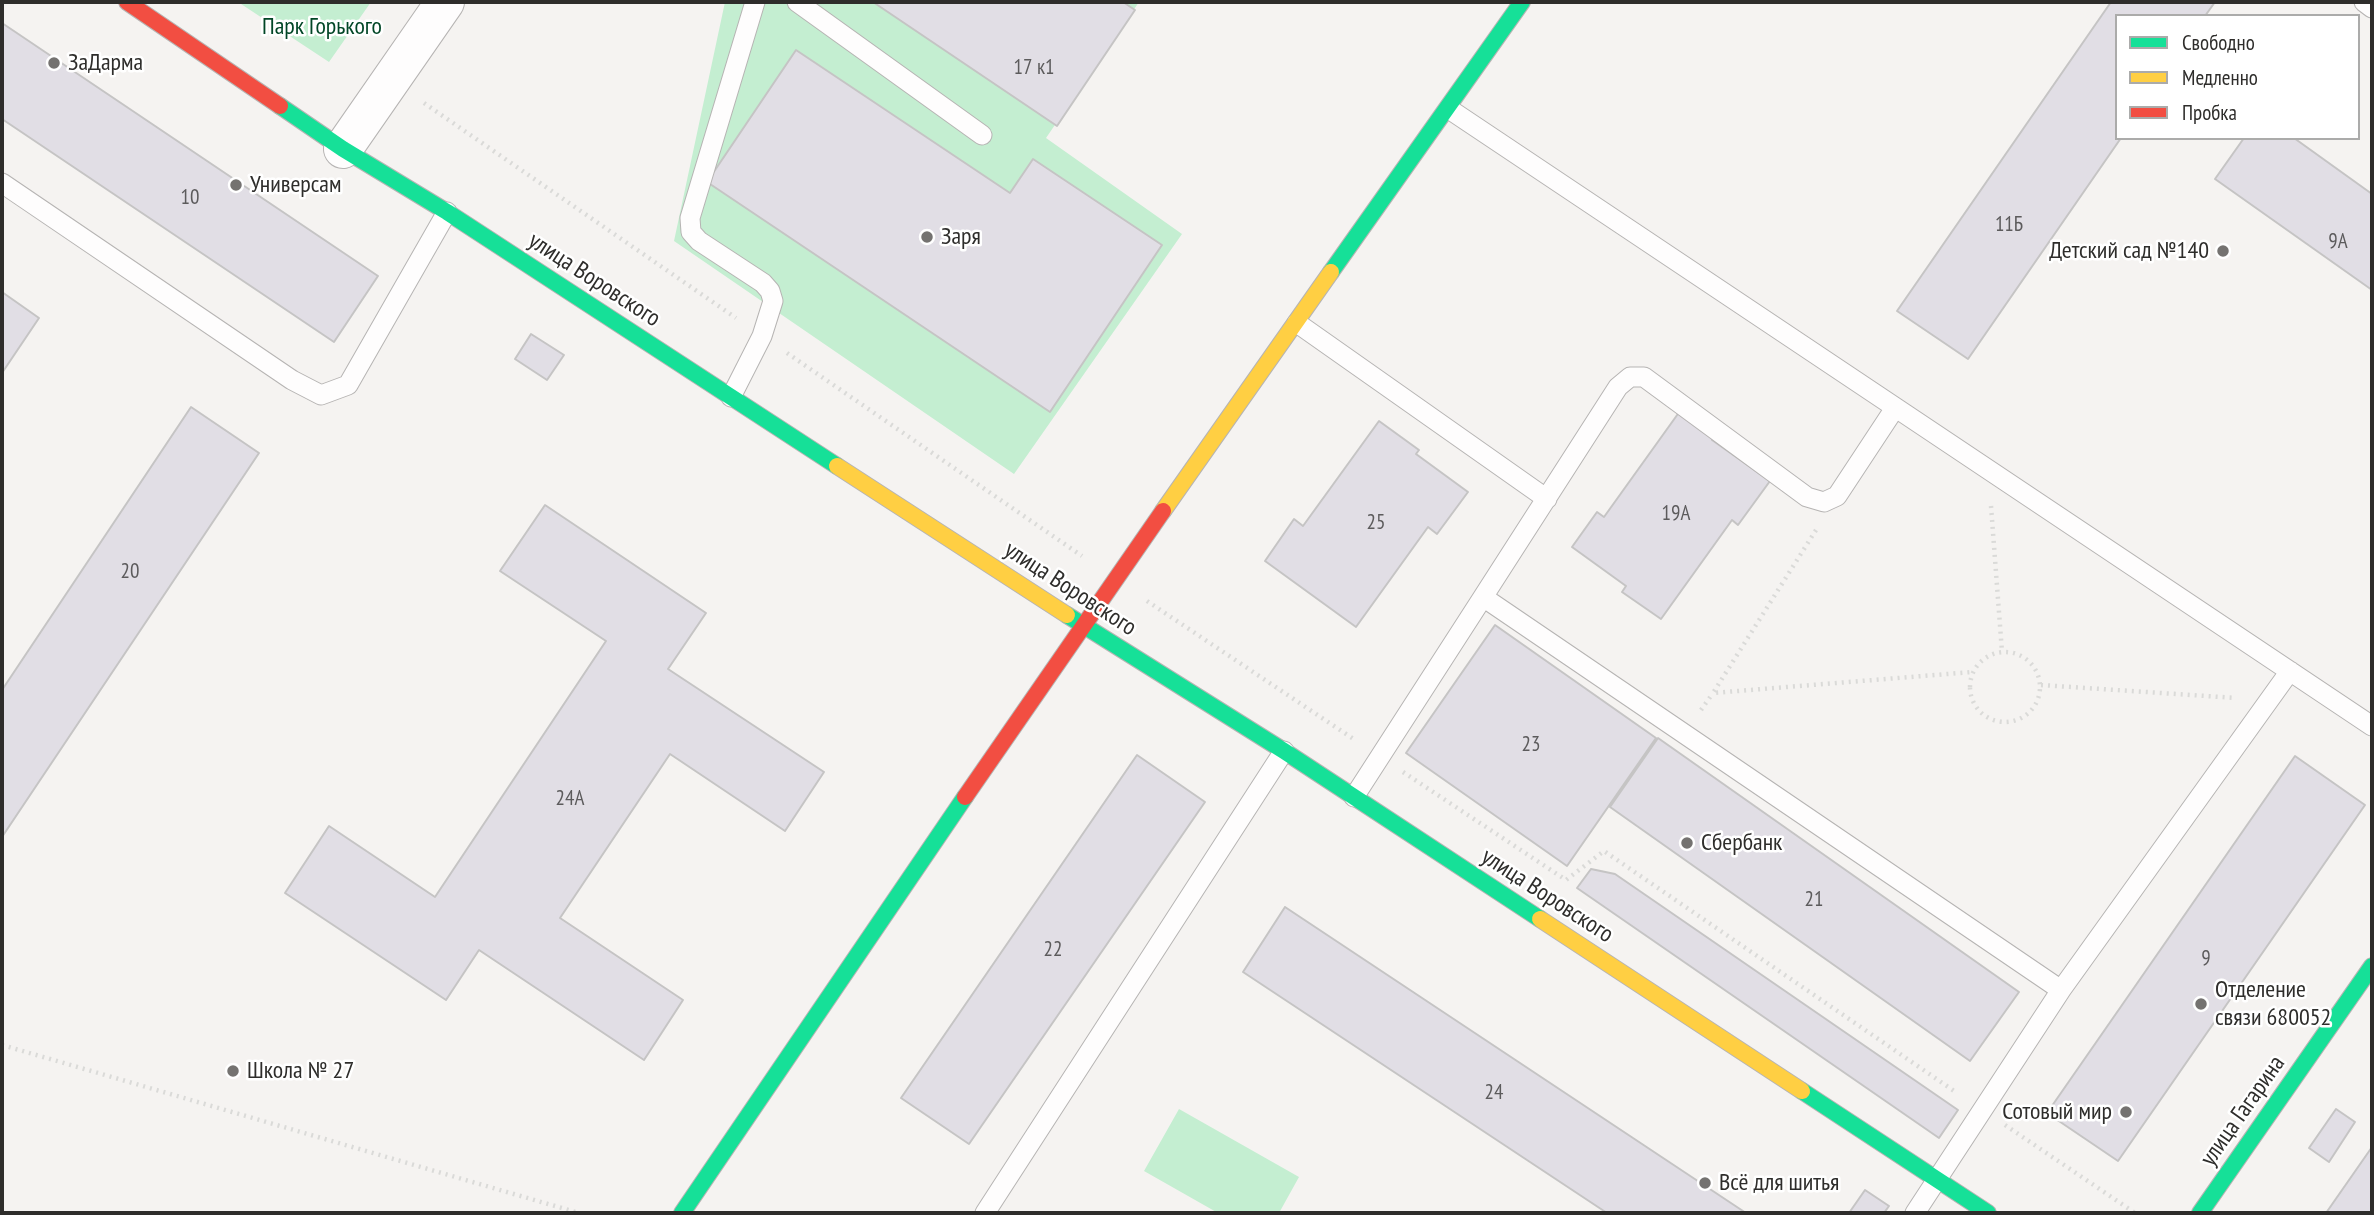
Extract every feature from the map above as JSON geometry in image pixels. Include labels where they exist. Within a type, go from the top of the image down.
[{"type":"street","name":"улица Воровского","points":[[127,2],[343,149],[447,212],[1082,625],[1284,751],[1988,1213]]},
{"type":"street","points":[[343,149],[445,2]]},
{"type":"street","points":[[682,1213],[1082,625],[1522,2]]},
{"type":"street","name":"улица Гагарина","points":[[2200,1213],[2372,966]]},
{"type":"lane","points":[[731,397],[762,336],[773,301],[771,291],[699,241],[691,232],[690,218],[755,2]]},
{"type":"lane","points":[[797,2],[982,135]]},
{"type":"lane","points":[[2364,2],[2372,8]]},
{"type":"lane","points":[[1449,108],[2372,726]]},
{"type":"lane","points":[[2,183],[292,380],[321,395],[348,385],[447,212]]},
{"type":"lane","points":[[1297,323],[1548,499]]},
{"type":"lane","points":[[1354,797],[1618,387],[1630,377],[1644,377],[1807,497],[1824,502],[1838,496],[1895,408]]},
{"type":"lane","points":[[1483,597],[2061,990]]},
{"type":"lane","points":[[1914,1213],[2061,990],[2290,671]]},
{"type":"lane","points":[[985,1213],[1284,751]]},
{"type":"path","points":[[391,80],[1115,579],[1566,880],[1604,851],[2135,1213]]},
{"type":"path","points":[[1989,470],[2002,652]]},
{"type":"path","points":[[1838,496],[1713,693],[1972,672]]},
{"type":"path","points":[[2002,652],[2020,655],[2035,667],[2041,685],[2037,703],[2025,716],[2008,723],[1990,719],[1976,708],[1969,690],[1972,672],[1985,658],[2002,652]]},
{"type":"path","points":[[2041,685],[2269,700]]},
{"type":"path","points":[[2,1045],[579,1213]]},
{"type":"green space","name":"Парк Горького","points":[[238,2],[371,2],[329,62]]},
{"type":"green space","name":"Заря","points":[[725,2],[1139,2],[1046,138],[1182,234],[1014,474],[674,241]]},
{"type":"green space","points":[[1179,1109],[1299,1177],[1279,1213],[1218,1213],[1144,1171]]},
{"type":"building","points":[[873,2],[1123,2],[1135,10],[1057,126]]},
{"type":"building","points":[[2111,2],[2215,2],[2206,14],[2115,14],[2115,140],[2120,140],[1968,359],[1897,311]]},
{"type":"building","points":[[2,23],[378,276],[334,342],[2,119]]},
{"type":"building","points":[[796,50],[1010,193],[1033,159],[1162,245],[1050,412],[707,182]]},
{"type":"building","points":[[2243,140],[2297,140],[2372,194],[2372,290],[2215,179]]},
{"type":"building","points":[[2,292],[39,318],[2,373]]},
{"type":"building","points":[[531,334],[564,355],[547,380],[515,359]]},
{"type":"building","points":[[191,407],[259,453],[2,837],[2,690]]},
{"type":"building","points":[[1680,411],[1715,436],[1712,440],[1770,481],[1738,525],[1732,520],[1661,619],[1622,592],[1626,586],[1572,547],[1597,512],[1604,517]]},
{"type":"building","points":[[1379,421],[1419,450],[1416,454],[1468,492],[1437,534],[1428,527],[1356,627],[1265,561],[1294,519],[1303,526]]},
{"type":"building","points":[[545,505],[706,613],[668,669],[824,772],[785,831],[670,754],[560,918],[683,1000],[644,1060],[479,950],[446,1000],[285,893],[329,826],[435,897],[606,641],[500,571]]},
{"type":"building","points":[[1495,625],[1656,738],[1567,866],[1406,753]]},
{"type":"building","points":[[1658,738],[2019,992],[1970,1061],[1610,807]]},
{"type":"building","points":[[1137,755],[1205,802],[969,1144],[901,1098]]},
{"type":"building","points":[[2295,756],[2365,805],[2118,1161],[2047,1113]]},
{"type":"building","points":[[1591,869],[1615,874],[1958,1110],[1939,1138],[1577,888]]},
{"type":"building","points":[[1285,907],[1746,1213],[1607,1213],[1243,972]]},
{"type":"building","points":[[2336,1109],[2355,1122],[2329,1162],[2309,1148]]},
{"type":"building","points":[[2372,1147],[2372,1213],[2326,1213]]},
{"type":"building","points":[[1865,1190],[1889,1206],[1884,1213],[1849,1213]]},
{"type":"traffic: fast","points":[[1331,272],[1522,2]]},
{"type":"traffic: fast","points":[[280,106],[837,466]]},
{"type":"traffic: fast","points":[[1067,615],[1284,751],[1540,919]]},
{"type":"traffic: fast","points":[[682,1213],[965,797]]},
{"type":"traffic: fast","points":[[2200,1213],[2372,966]]},
{"type":"traffic: fast","points":[[1802,1091],[1988,1213]]},
{"type":"traffic: slow","points":[[1163,511],[1331,272]]},
{"type":"traffic: slow","points":[[837,466],[1067,615]]},
{"type":"traffic: slow","points":[[1540,919],[1802,1091]]},
{"type":"traffic: jam","points":[[127,2],[280,106]]},
{"type":"traffic: jam","points":[[965,797],[1163,511]]},
{"type":"place","name":"ЗаДарма","points":[[54,63]]},
{"type":"place","name":"Универсам","points":[[236,185]]},
{"type":"place","name":"Заря","points":[[927,237]]},
{"type":"place","name":"Детский сад №140","points":[[2223,251]]},
{"type":"place","name":"Сбербанк","points":[[1687,843]]},
{"type":"place","name":"Отделение связи 680052","points":[[2201,1004]]},
{"type":"place","name":"Школа № 27","points":[[233,1071]]},
{"type":"place","name":"Сотовый мир","points":[[2126,1112]]},
{"type":"place","name":"Всё для шитья","points":[[1705,1183]]}]
